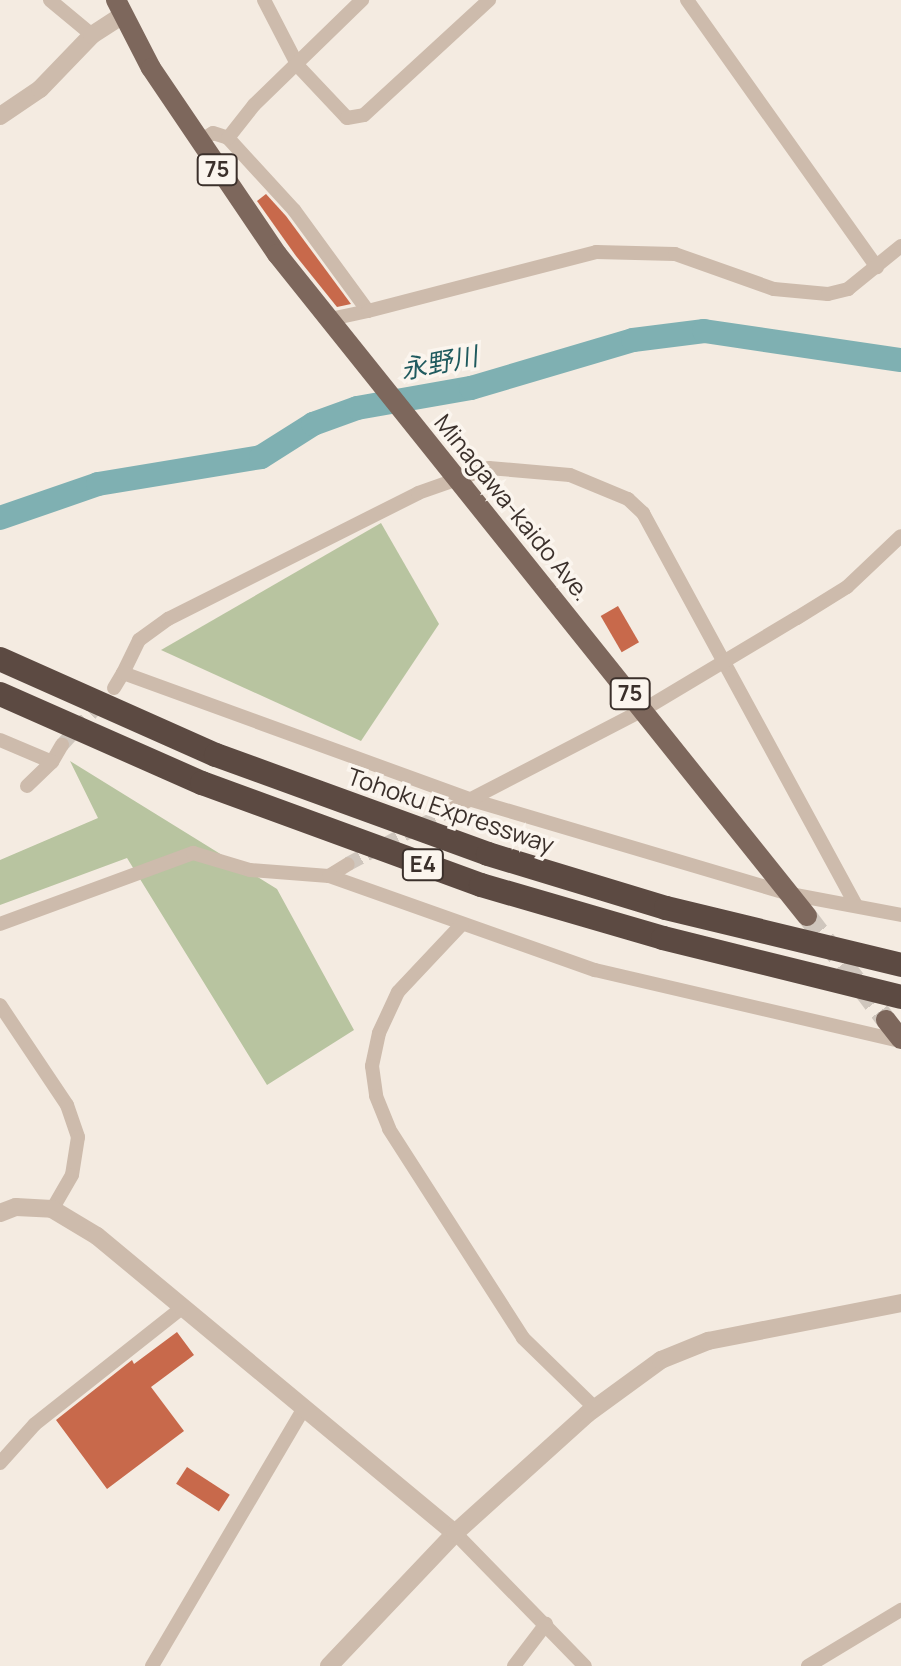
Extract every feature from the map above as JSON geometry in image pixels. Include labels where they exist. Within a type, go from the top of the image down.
[{"type":"highway","name":"Tohoku Expressway","points":[[0,659],[230,760],[488,854],[807,943],[901,965]]},
{"type":"highway","name":"E4","points":[[0,694],[202,783],[481,885],[837,983],[890,994]]},
{"type":"main road","name":"Minagawa-kaido Ave.","points":[[120,8],[198,142],[333,324],[807,916]]},
{"type":"main road","points":[[886,1020],[901,1040]]},
{"type":"street","points":[[50,0],[92,35]]},
{"type":"street","points":[[264,0],[298,66],[347,118],[364,115],[489,0]]},
{"type":"street","points":[[228,138],[254,105],[298,66],[362,0]]},
{"type":"street","points":[[687,0],[877,267]]},
{"type":"street","points":[[0,116],[40,89],[120,8]]},
{"type":"street","points":[[198,142],[213,133],[228,138],[294,210],[368,311]]},
{"type":"street","points":[[333,324],[368,311],[596,252],[675,254],[805,295],[848,289],[901,246]]},
{"type":"street","points":[[114,688],[139,640],[168,619],[245,577],[454,476],[489,468],[552,470],[628,499],[643,513],[856,906]]},
{"type":"street","points":[[448,811],[643,710],[723,663],[847,587],[901,536]]},
{"type":"street","points":[[123,673],[472,800],[790,894],[901,915]]},
{"type":"street","points":[[0,740],[52,762]]},
{"type":"street","points":[[27,786],[52,762],[62,745]]},
{"type":"street","points":[[0,924],[179,854],[208,855],[250,870],[329,876],[608,974],[901,1040]]},
{"type":"street","points":[[329,876],[348,864]]},
{"type":"street","points":[[462,924],[398,992],[372,1066],[376,1096],[389,1129],[523,1338],[595,1408]]},
{"type":"street","points":[[0,1005],[67,1105],[78,1137],[72,1175],[52,1209]]},
{"type":"street","points":[[0,1213],[16,1207],[52,1209],[97,1236],[302,1411],[455,1533],[585,1666]]},
{"type":"street","points":[[329,1666],[455,1533],[595,1408],[661,1360],[708,1341],[901,1303]]},
{"type":"street","points":[[1,1460],[35,1424],[183,1307]]},
{"type":"street","points":[[152,1666],[302,1411]]},
{"type":"street","points":[[808,1666],[901,1610]]},
{"type":"street","points":[[514,1666],[546,1624]]},
{"type":"green space","points":[[381,523],[439,624],[361,741],[161,650]]},
{"type":"green space","points":[[70,761],[277,889],[354,1030],[267,1085],[127,858],[0,905],[0,860],[98,818]]},
{"type":"building","points":[[266,194],[351,304],[337,307],[296,256],[257,201]]},
{"type":"building","points":[[618,606],[639,642],[622,652],[601,616]]},
{"type":"building","points":[[177,1332],[194,1355],[151,1387],[184,1431],[107,1489],[56,1420],[132,1360],[134,1364]]},
{"type":"building","points":[[187,1467],[230,1495],[219,1512],[176,1484]]},
{"type":"waterway","name":"永野川","points":[[0,518],[98,484],[261,457],[313,424],[357,408],[471,388],[633,340],[704,331],[901,360]]},
{"type":"tunnel","points":[[62,745],[102,701]]},
{"type":"tunnel","points":[[348,864],[448,811]]},
{"type":"tunnel","points":[[807,916],[886,1020]]}]
